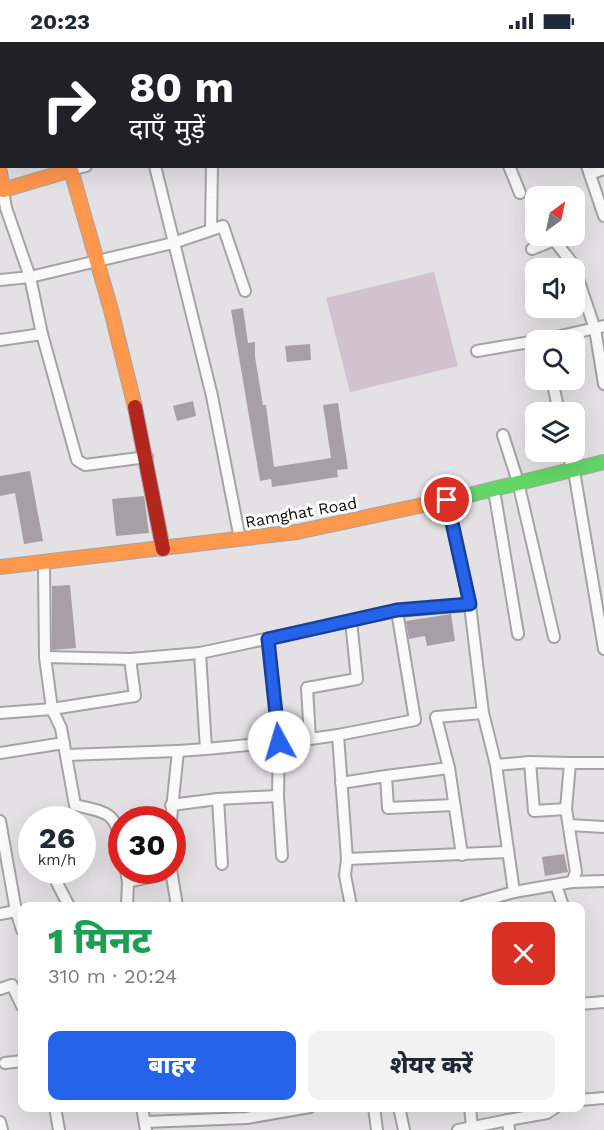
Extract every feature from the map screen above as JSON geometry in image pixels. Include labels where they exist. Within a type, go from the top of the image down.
[{"type":"main road","points":[[0,172],[3,190],[71,168],[99,260],[147,457],[163,549]]},
{"type":"main road","name":"Ramghat Road","points":[[0,574],[299,538],[573,473],[604,462]]},
{"type":"main road","name":"Ramghat Road","points":[[573,473],[604,470]]},
{"type":"main road","name":"Ramghat Road","points":[[0,567],[297,532],[495,496],[518,486]]},
{"type":"street","points":[[155,168],[212,396],[240,539]]},
{"type":"street","points":[[211,229],[212,168]]},
{"type":"street","points":[[514,168],[520,193]]},
{"type":"street","points":[[604,169],[589,170],[604,216]]},
{"type":"street","points":[[3,190],[3,208],[30,277],[42,334],[77,460],[85,465],[147,457]]},
{"type":"street","points":[[0,280],[30,277],[173,243],[223,226],[244,291]]},
{"type":"street","points":[[532,249],[554,240],[573,264],[599,327],[604,384]]},
{"type":"street","points":[[0,340],[42,334]]},
{"type":"street","points":[[477,351],[525,343]]},
{"type":"street","points":[[503,435],[518,486],[554,637]]},
{"type":"street","points":[[570,462],[604,649]]},
{"type":"street","points":[[495,496],[518,634]]},
{"type":"street","points":[[448,504],[470,604],[483,713],[495,765],[514,892]]},
{"type":"street","points":[[44,570],[45,657],[52,709],[61,728],[75,805],[108,814]]},
{"type":"street","points":[[45,657],[130,659],[200,653],[397,610],[470,604]]},
{"type":"street","points":[[397,610],[415,720]]},
{"type":"street","points":[[351,621],[357,679],[307,688],[310,739],[415,720],[483,713]]},
{"type":"street","points":[[268,639],[279,742],[278,796],[282,856]]},
{"type":"street","points":[[200,653],[206,749]]},
{"type":"street","points":[[0,713],[52,709],[135,696],[130,659]]},
{"type":"street","points":[[436,717],[449,768],[462,855]]},
{"type":"street","points":[[338,735],[347,859],[345,875],[350,902]]},
{"type":"street","points":[[66,755],[178,751],[279,742]]},
{"type":"street","points":[[0,753],[64,743]]},
{"type":"street","points":[[178,751],[171,805],[218,799],[278,796]]},
{"type":"street","points":[[495,765],[530,762],[604,763]]},
{"type":"street","points":[[530,762],[534,811],[566,809]]},
{"type":"street","points":[[570,763],[566,809],[576,872],[572,882]]},
{"type":"street","points":[[341,783],[449,768]]},
{"type":"street","points":[[386,776],[388,808],[454,805]]},
{"type":"street","points":[[218,799],[222,864]]},
{"type":"street","points":[[0,821],[18,917]]},
{"type":"street","points":[[569,825],[604,827]]},
{"type":"street","points":[[347,859],[507,852]]},
{"type":"street","points":[[493,902],[514,892],[572,882],[604,881]]},
{"type":"street","points":[[58,884],[67,902]]},
{"type":"street","points":[[126,902],[128,884]]},
{"type":"street","points":[[173,884],[176,902]]},
{"type":"street","points":[[556,885],[562,902]]},
{"type":"street","points":[[0,914],[16,911]]},
{"type":"street","points":[[0,989],[17,984]]},
{"type":"street","points":[[585,1004],[604,1002]]},
{"type":"street","points":[[5,1063],[18,1061]]},
{"type":"street","points":[[585,1100],[604,1098]]},
{"type":"street","points":[[56,1112],[60,1130]]},
{"type":"street","points":[[145,1126],[247,1118],[281,1112]]},
{"type":"street","points":[[375,1112],[377,1130]]},
{"type":"street","points":[[400,1112],[404,1130]]},
{"type":"street","points":[[470,1112],[472,1127]]},
{"type":"street","points":[[458,1130],[508,1125],[548,1112]]},
{"type":"street","points":[[0,1122],[2,1130]]},
{"type":"shaded area","points":[[434,272],[458,366],[350,392],[326,298]]},
{"type":"building","points":[[243,308],[248,343],[255,342],[255,357],[263,405],[266,405],[274,467],[331,458],[323,405],[338,403],[348,469],[337,470],[338,477],[272,487],[271,479],[260,481],[231,310]]},
{"type":"building","points":[[310,344],[311,360],[287,362],[285,346]]},
{"type":"building","points":[[193,401],[196,416],[177,421],[173,406]]},
{"type":"building","points":[[30,471],[43,541],[24,544],[15,493],[0,496],[0,476]]},
{"type":"building","points":[[144,496],[149,533],[116,536],[112,499]]},
{"type":"building","points":[[70,585],[76,648],[52,650],[52,586]]},
{"type":"building","points":[[451,614],[455,641],[427,646],[425,636],[409,639],[406,621]]},
{"type":"building","points":[[564,854],[568,872],[545,876],[542,857]]},
{"type":"traffic: fast","points":[[465,496],[604,462]]},
{"type":"traffic: slow","points":[[0,172],[3,190],[71,170],[111,310],[135,407]]},
{"type":"traffic: slow","points":[[0,567],[297,532],[465,496]]},
{"type":"traffic: jam","points":[[135,407],[163,549]]},
{"type":"route","points":[[279,742],[268,639],[397,610],[470,604],[447,500]]}]
